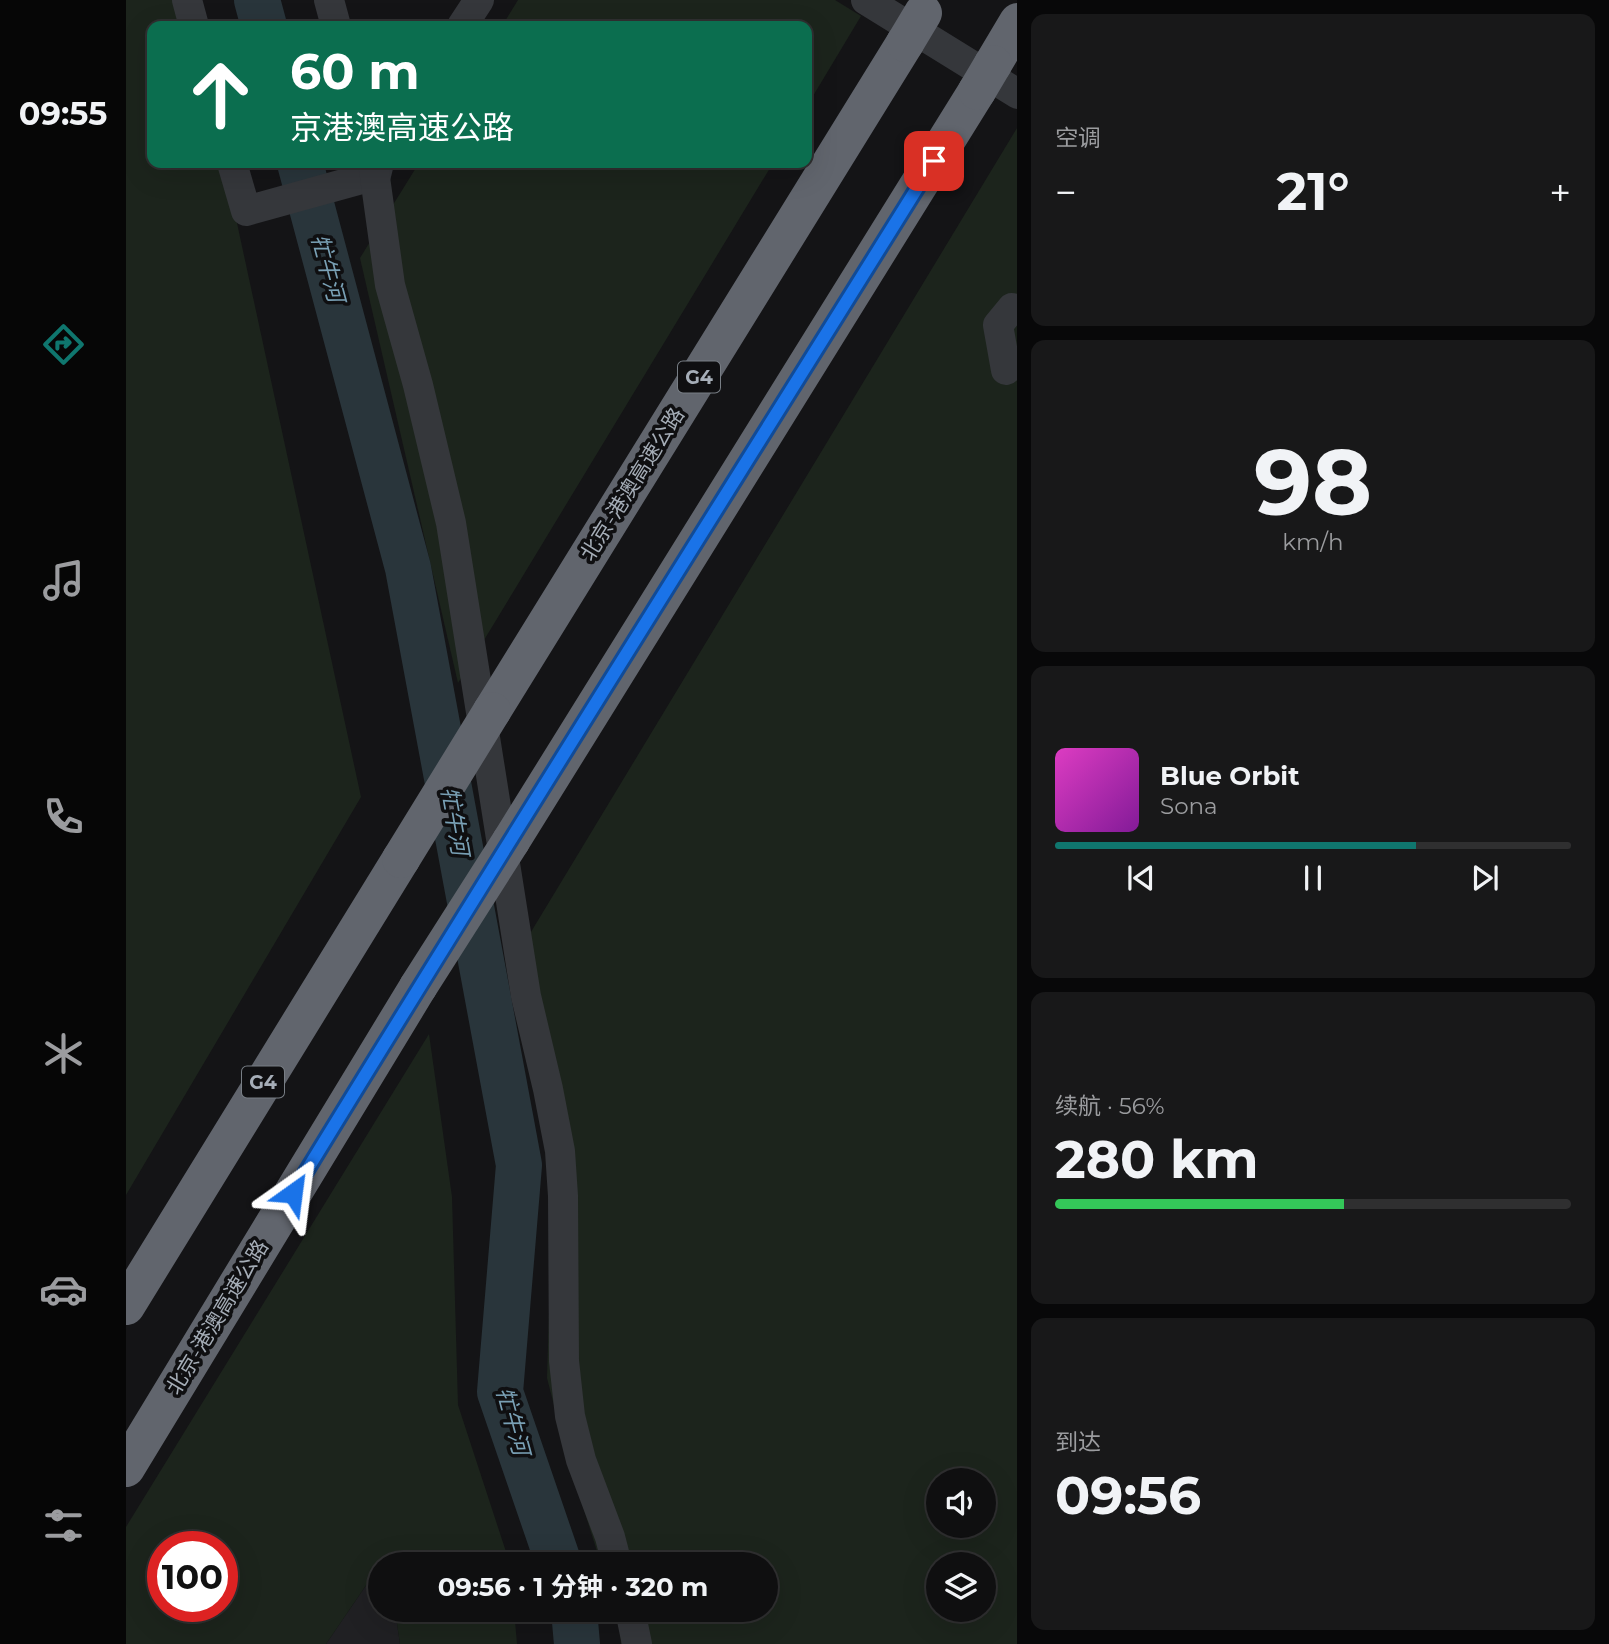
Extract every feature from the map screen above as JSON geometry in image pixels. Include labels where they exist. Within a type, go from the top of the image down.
[{"type":"highway","name":"北京-港澳高速公路","points":[[126,1306],[920,19]]},
{"type":"highway","name":"北京-港澳高速公路","points":[[126,1468],[418,987],[1017,22]]},
{"type":"street","points":[[187,0],[193,21]]},
{"type":"street","points":[[329,0],[335,21]]},
{"type":"street","points":[[465,21],[479,0]]},
{"type":"street","points":[[866,0],[1017,94]]},
{"type":"street","points":[[233,168],[246,211],[348,185],[374,168]]},
{"type":"street","points":[[376,168],[390,285],[418,385],[450,523],[526,996],[560,1151],[564,1209],[564,1362],[570,1416],[581,1460],[614,1552]]},
{"type":"street","points":[[1006,370],[998,325],[1012,308],[1017,309]]},
{"type":"street","points":[[632,1622],[637,1644]]},
{"type":"shaded area","points":[[126,0],[188,0],[193,21],[147,21],[147,168],[225,168],[361,797],[126,1195]]},
{"type":"shaded area","points":[[518,0],[835,0],[861,16],[812,98],[812,21],[505,21]]},
{"type":"shaded area","points":[[1017,128],[1017,1644],[621,1644],[619,1622],[778,1622],[778,1552],[597,1552],[567,1456],[547,1378],[554,1150],[508,970]]},
{"type":"shaded area","points":[[416,168],[770,168],[458,683],[360,258]]},
{"type":"shaded area","points":[[429,1034],[452,1197],[458,1405],[506,1552],[368,1552],[368,1582],[326,1644],[126,1644],[126,1527]]},
{"type":"shaded area","points":[[368,1583],[368,1622],[397,1622],[400,1644],[326,1644]]},
{"type":"shaded area","points":[[397,1622],[515,1622],[517,1644],[400,1644]]},
{"type":"waterway","name":"牤牛河","points":[[257,0],[263,21]]},
{"type":"waterway","name":"牤牛河","points":[[301,168],[408,568],[519,1165],[500,1392],[555,1552]]},
{"type":"waterway","name":"牤牛河","points":[[575,1622],[577,1644]]},
{"type":"route","points":[[293,1193],[418,987],[934,161]]}]
